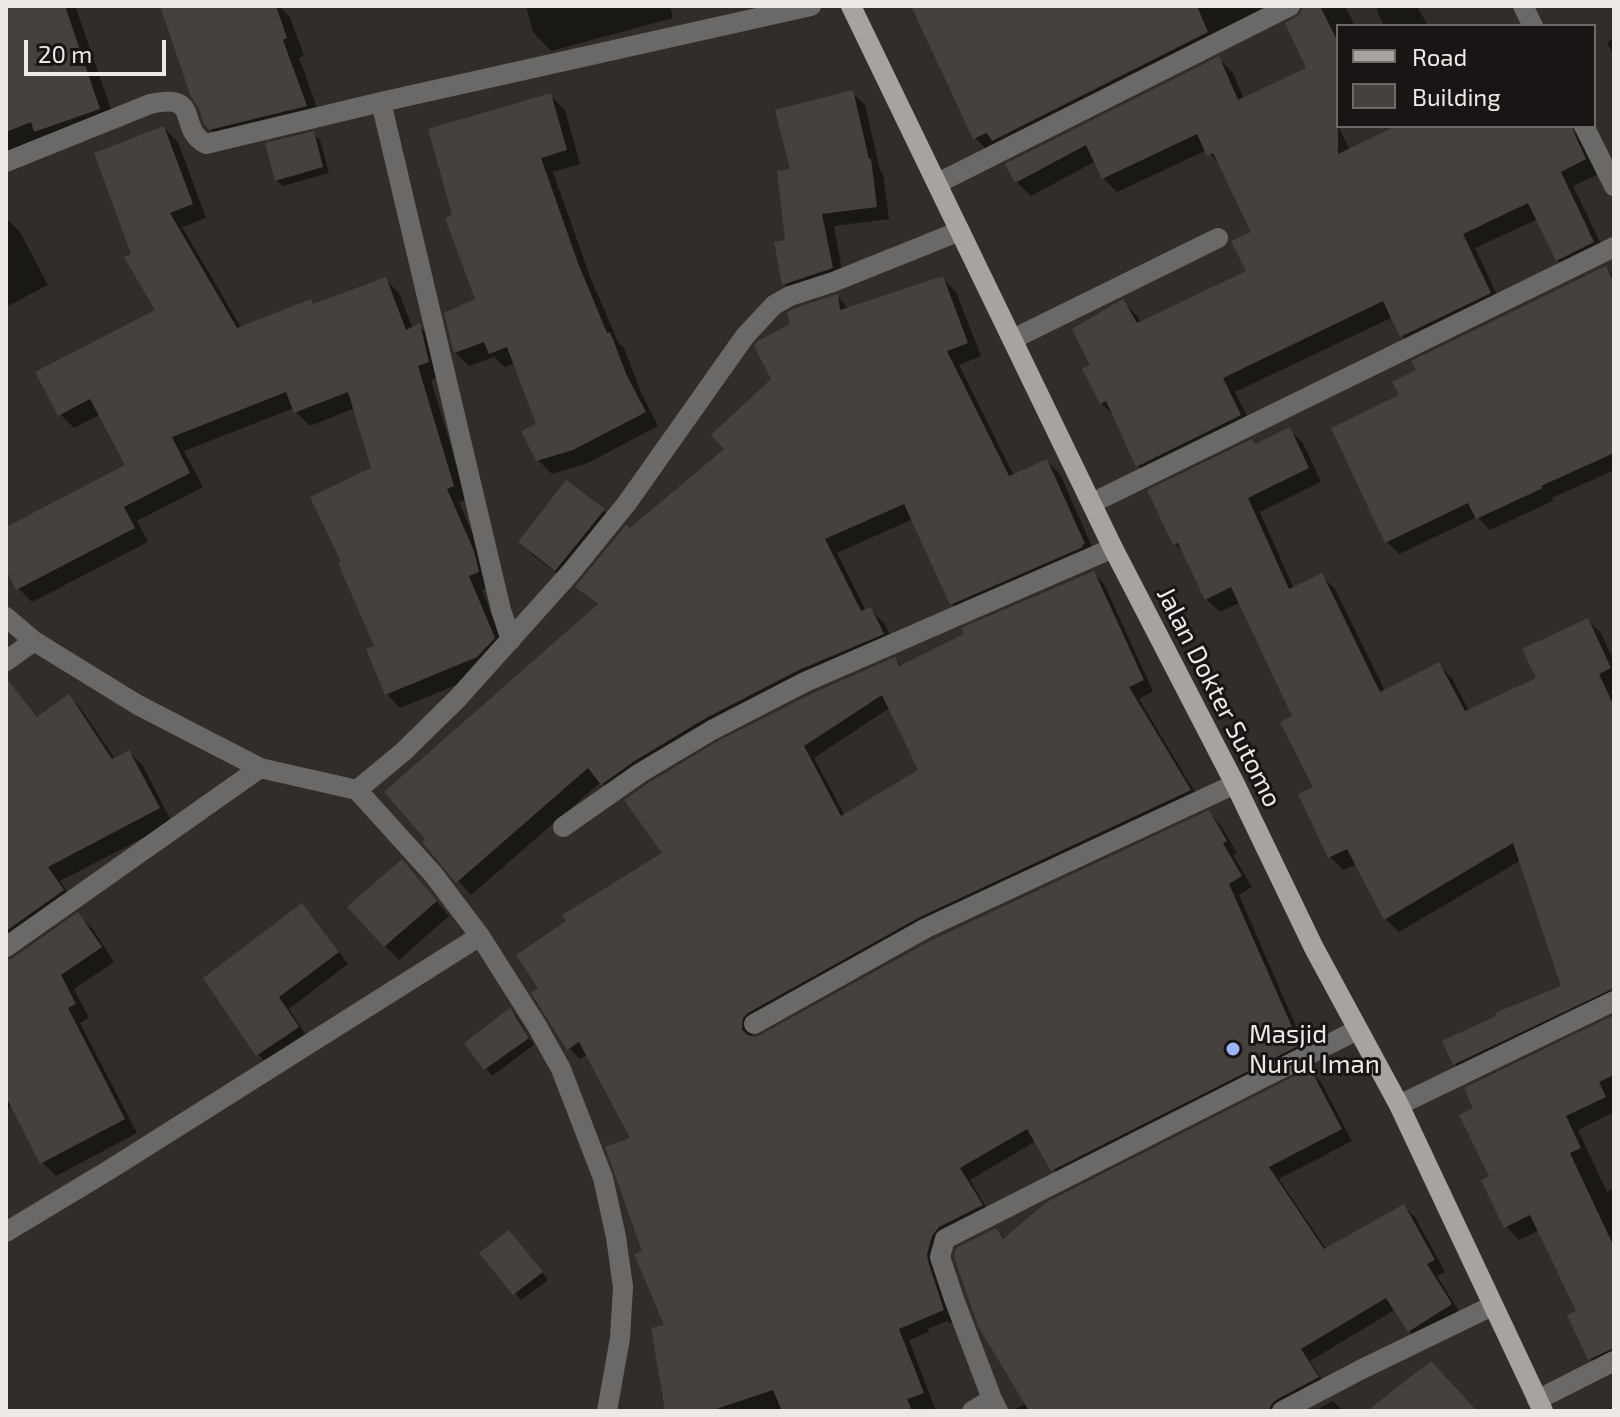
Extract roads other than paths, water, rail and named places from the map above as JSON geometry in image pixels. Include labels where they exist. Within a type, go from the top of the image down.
[{"type":"main road","name":"Jalan Dokter Sutomo","points":[[851,6],[1113,548],[1235,784],[1314,948],[1399,1105],[1540,1406]]},
{"type":"street","points":[[6,162],[150,104],[177,102],[183,107],[199,140],[206,144],[811,6]]},
{"type":"street","points":[[938,183],[1290,6]]},
{"type":"street","points":[[1523,6],[1532,24]]},
{"type":"street","points":[[381,102],[501,610],[511,640]]},
{"type":"street","points":[[1585,128],[1614,186]]},
{"type":"street","points":[[357,790],[403,752],[458,698],[571,572],[627,503],[745,336],[774,305],[790,296],[960,231]]},
{"type":"street","points":[[1013,339],[1218,238]]},
{"type":"street","points":[[1092,503],[1614,247]]},
{"type":"street","points":[[563,827],[640,773],[712,730],[805,682],[1113,548]]},
{"type":"street","points":[[6,617],[34,641],[138,705],[260,768],[357,790],[433,874],[480,936],[561,1069],[603,1178],[623,1287],[620,1338],[607,1411]]},
{"type":"street","points":[[6,661],[34,641]]},
{"type":"street","points":[[6,947],[260,768]]},
{"type":"street","points":[[754,1024],[944,919],[1235,784]]},
{"type":"street","points":[[6,1232],[480,936]]},
{"type":"street","points":[[1399,1105],[1614,1001]]},
{"type":"street","points":[[972,1411],[995,1405],[940,1257],[945,1239],[1357,1030]]},
{"type":"street","points":[[1282,1411],[1492,1306]]},
{"type":"street","points":[[1540,1406],[1614,1361]]},
{"type":"place","name":"Masjid Nurul Iman","points":[[1233,1049]]}]
